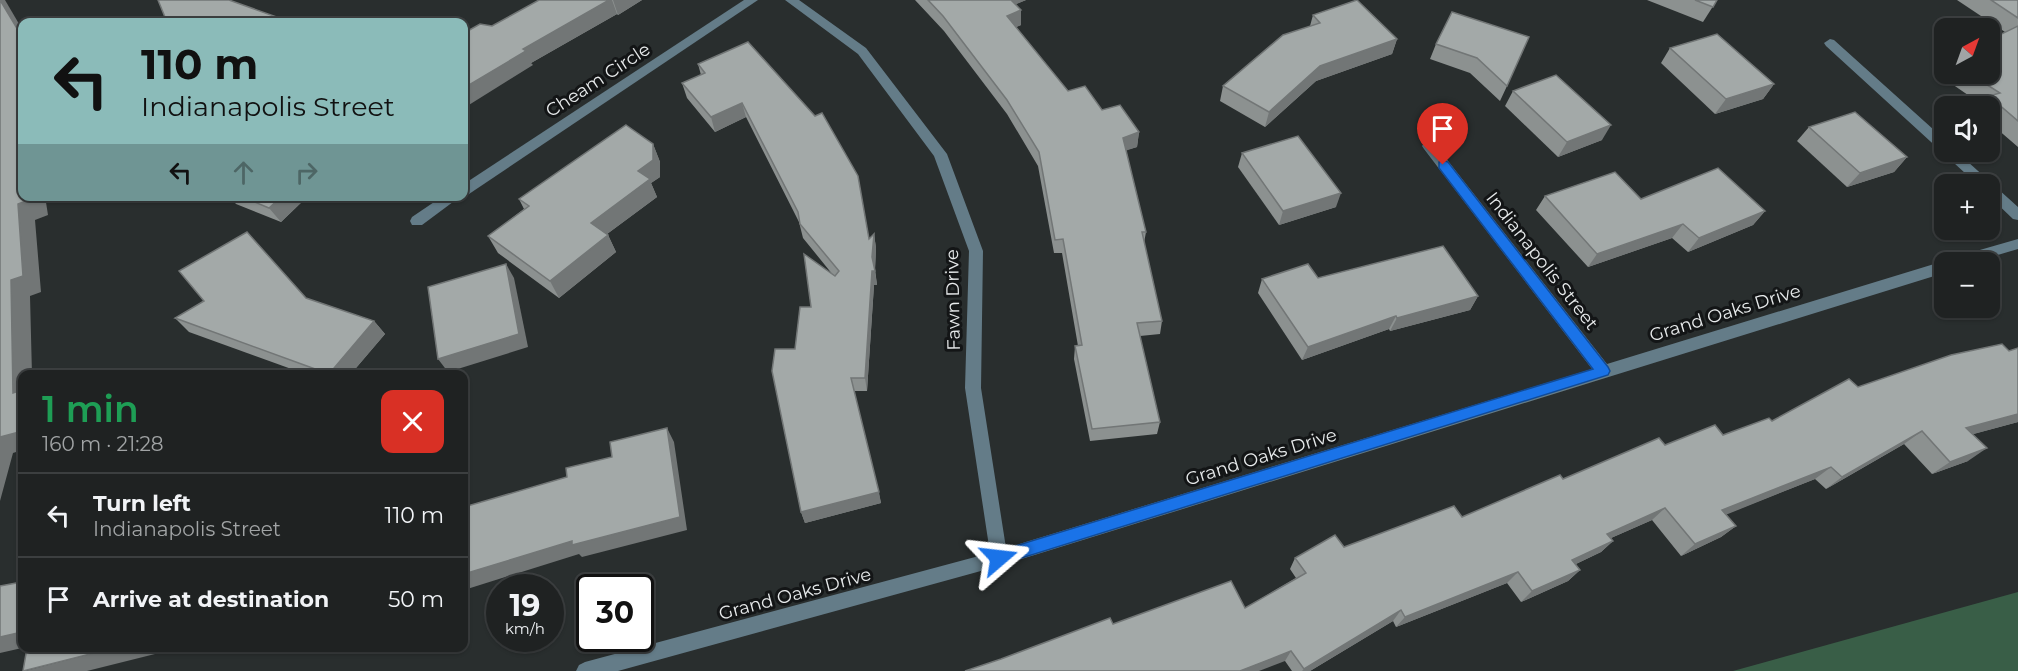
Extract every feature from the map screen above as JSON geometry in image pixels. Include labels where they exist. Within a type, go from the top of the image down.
[{"type":"street","name":"Cheam Circle","points":[[468,187],[752,0]]},
{"type":"street","name":"Fawn Drive","points":[[791,0],[862,51],[940,154],[944,164],[976,251],[973,388],[999,558]]},
{"type":"street","points":[[1830,43],[1934,138]]},
{"type":"street","name":"Indianapolis Street","points":[[1429,146],[1603,371]]},
{"type":"street","points":[[1960,162],[1974,174]]},
{"type":"street","points":[[2000,198],[2018,215]]},
{"type":"street","points":[[417,221],[447,201]]},
{"type":"street","points":[[1991,252],[2018,244]]},
{"type":"street","name":"Grand Oaks Drive","points":[[585,671],[999,558],[1934,270]]},
{"type":"green space","points":[[2018,592],[2018,671],[1733,671]]},
{"type":"building","points":[[0,0],[18,30],[18,201],[26,201],[18,204],[23,276],[11,280],[13,393],[18,391],[18,432],[0,437]]},
{"type":"building","points":[[158,0],[229,0],[279,18],[165,18]]},
{"type":"building","points":[[539,0],[609,0],[523,49],[526,51],[468,86],[468,31],[480,24],[492,26]]},
{"type":"building","points":[[928,0],[1011,0],[1021,10],[1007,16],[1068,91],[1085,86],[1102,110],[1120,105],[1139,132],[1123,138],[1146,232],[1142,232],[1162,321],[1137,323],[1160,422],[1092,429],[1075,346],[1082,345],[1063,239],[1055,240],[1039,152],[1007,100],[943,16]]},
{"type":"building","points":[[1357,0],[1397,39],[1320,66],[1269,112],[1223,86],[1283,35],[1320,23],[1313,15]]},
{"type":"building","points":[[1695,0],[1717,0],[1713,7]]},
{"type":"building","points":[[1991,0],[2018,0],[2018,18]]},
{"type":"building","points":[[1452,12],[1529,37],[1507,86],[1477,58],[1436,44]]},
{"type":"building","points":[[2018,26],[2018,121],[2000,105],[2000,96],[1989,96],[2000,93],[1986,84],[2000,84],[2000,35]]},
{"type":"building","points":[[1717,34],[1774,84],[1726,99],[1670,48]]},
{"type":"building","points":[[748,42],[815,116],[822,113],[858,176],[869,239],[874,234],[872,257],[875,271],[872,271],[865,378],[851,378],[879,492],[801,512],[772,371],[775,349],[795,349],[800,307],[811,307],[804,254],[835,276],[839,271],[800,224],[798,212],[742,103],[711,117],[682,83],[705,73],[698,64]]},
{"type":"building","points":[[1556,75],[1611,125],[1567,142],[1513,91]]},
{"type":"building","points":[[1855,112],[1907,157],[1860,173],[1809,127]]},
{"type":"building","points":[[626,125],[653,144],[653,160],[638,171],[650,179],[591,223],[608,235],[550,281],[488,236],[529,206],[519,199]]},
{"type":"building","points":[[1298,136],[1341,193],[1283,211],[1242,153]]},
{"type":"building","points":[[1718,168],[1765,211],[1699,238],[1683,224],[1597,254],[1545,196],[1615,172],[1641,199]]},
{"type":"building","points":[[252,201],[277,201],[269,208]]},
{"type":"building","points":[[247,232],[306,298],[374,321],[332,370],[318,370],[175,318],[204,301],[179,271]]},
{"type":"building","points":[[1443,246],[1478,296],[1397,318],[1396,316],[1308,347],[1262,279],[1308,264],[1318,278]]},
{"type":"building","points":[[506,264],[519,334],[438,359],[428,287]]},
{"type":"building","points":[[2002,344],[2009,351],[2018,348],[2018,414],[1966,428],[1987,448],[1950,462],[1922,431],[1842,477],[1831,467],[1722,510],[1736,526],[1695,544],[1665,508],[1607,534],[1613,541],[1572,560],[1580,570],[1532,591],[1518,572],[1405,617],[1401,610],[1304,669],[1291,651],[1240,671],[965,671],[1110,618],[1113,624],[1231,581],[1245,608],[1306,573],[1295,558],[1335,535],[1344,547],[1454,506],[1462,517],[1560,475],[1563,479],[1659,438],[1665,445],[1715,425],[1723,435],[1769,418],[1772,421],[1849,379],[1858,387],[1951,355]]},
{"type":"building","points":[[667,428],[680,517],[572,545],[572,541],[468,573],[468,506],[567,477],[566,468],[612,457],[610,442]]},
{"type":"building","points":[[18,583],[18,633],[0,637],[0,586]]},
{"type":"building","points":[[26,652],[98,652],[23,671]]},
{"type":"route","points":[[999,558],[1603,371],[1443,165]]}]
